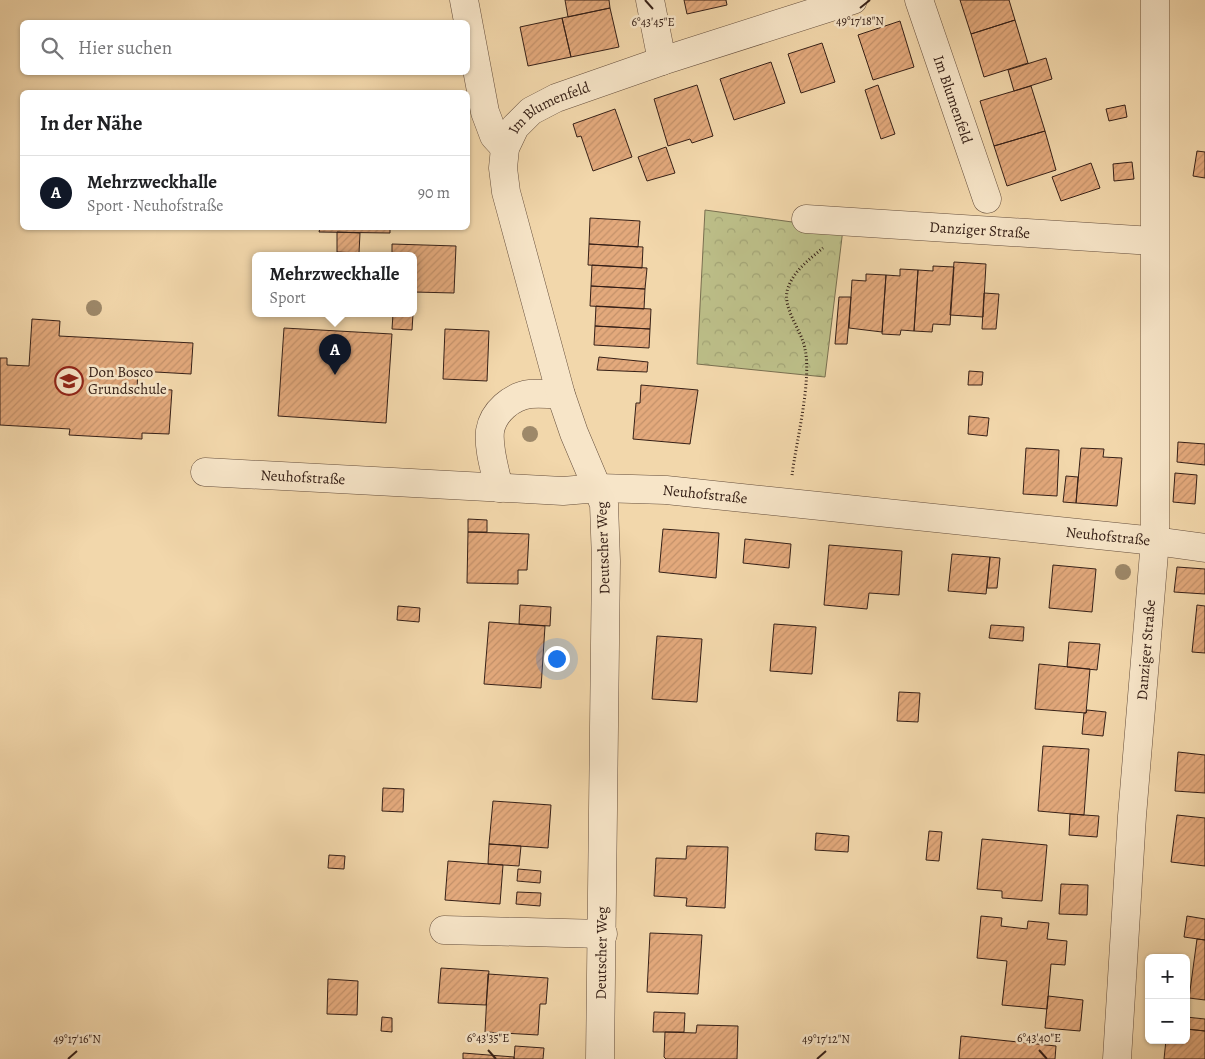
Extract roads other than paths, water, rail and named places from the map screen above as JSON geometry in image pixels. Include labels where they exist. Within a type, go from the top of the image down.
[{"type":"street","points":[[464,0],[468,20]]},
{"type":"street","points":[[650,0],[662,61]]},
{"type":"street","name":"Im Blumenfeld","points":[[505,148],[515,128],[531,111],[556,98],[662,61],[853,0]]},
{"type":"street","name":"Im Blumenfeld","points":[[918,0],[987,199]]},
{"type":"street","name":"Danziger Straße","points":[[1117,1059],[1132,816],[1155,541],[1153,241],[1155,0]]},
{"type":"street","points":[[470,32],[485,112],[494,136],[505,148]]},
{"type":"street","name":"Deutscher Weg","points":[[505,148],[503,168],[506,192],[561,394],[584,457],[599,488],[604,504],[606,539],[603,934],[600,1059]]},
{"type":"street","name":"Danziger Straße","points":[[806,219],[1153,241]]},
{"type":"street","points":[[499,488],[492,459],[490,430],[499,412],[509,401],[528,394],[561,394]]},
{"type":"street","name":"Neuhofstraße","points":[[205,472],[563,491],[599,488],[666,490],[1155,541],[1205,548]]},
{"type":"street","points":[[444,930],[603,934]]},
{"type":"place","name":"Mehrzweckhalle","points":[[335,375]]},
{"type":"place","name":"Don Bosco Grundschule","points":[[69,381]]}]
